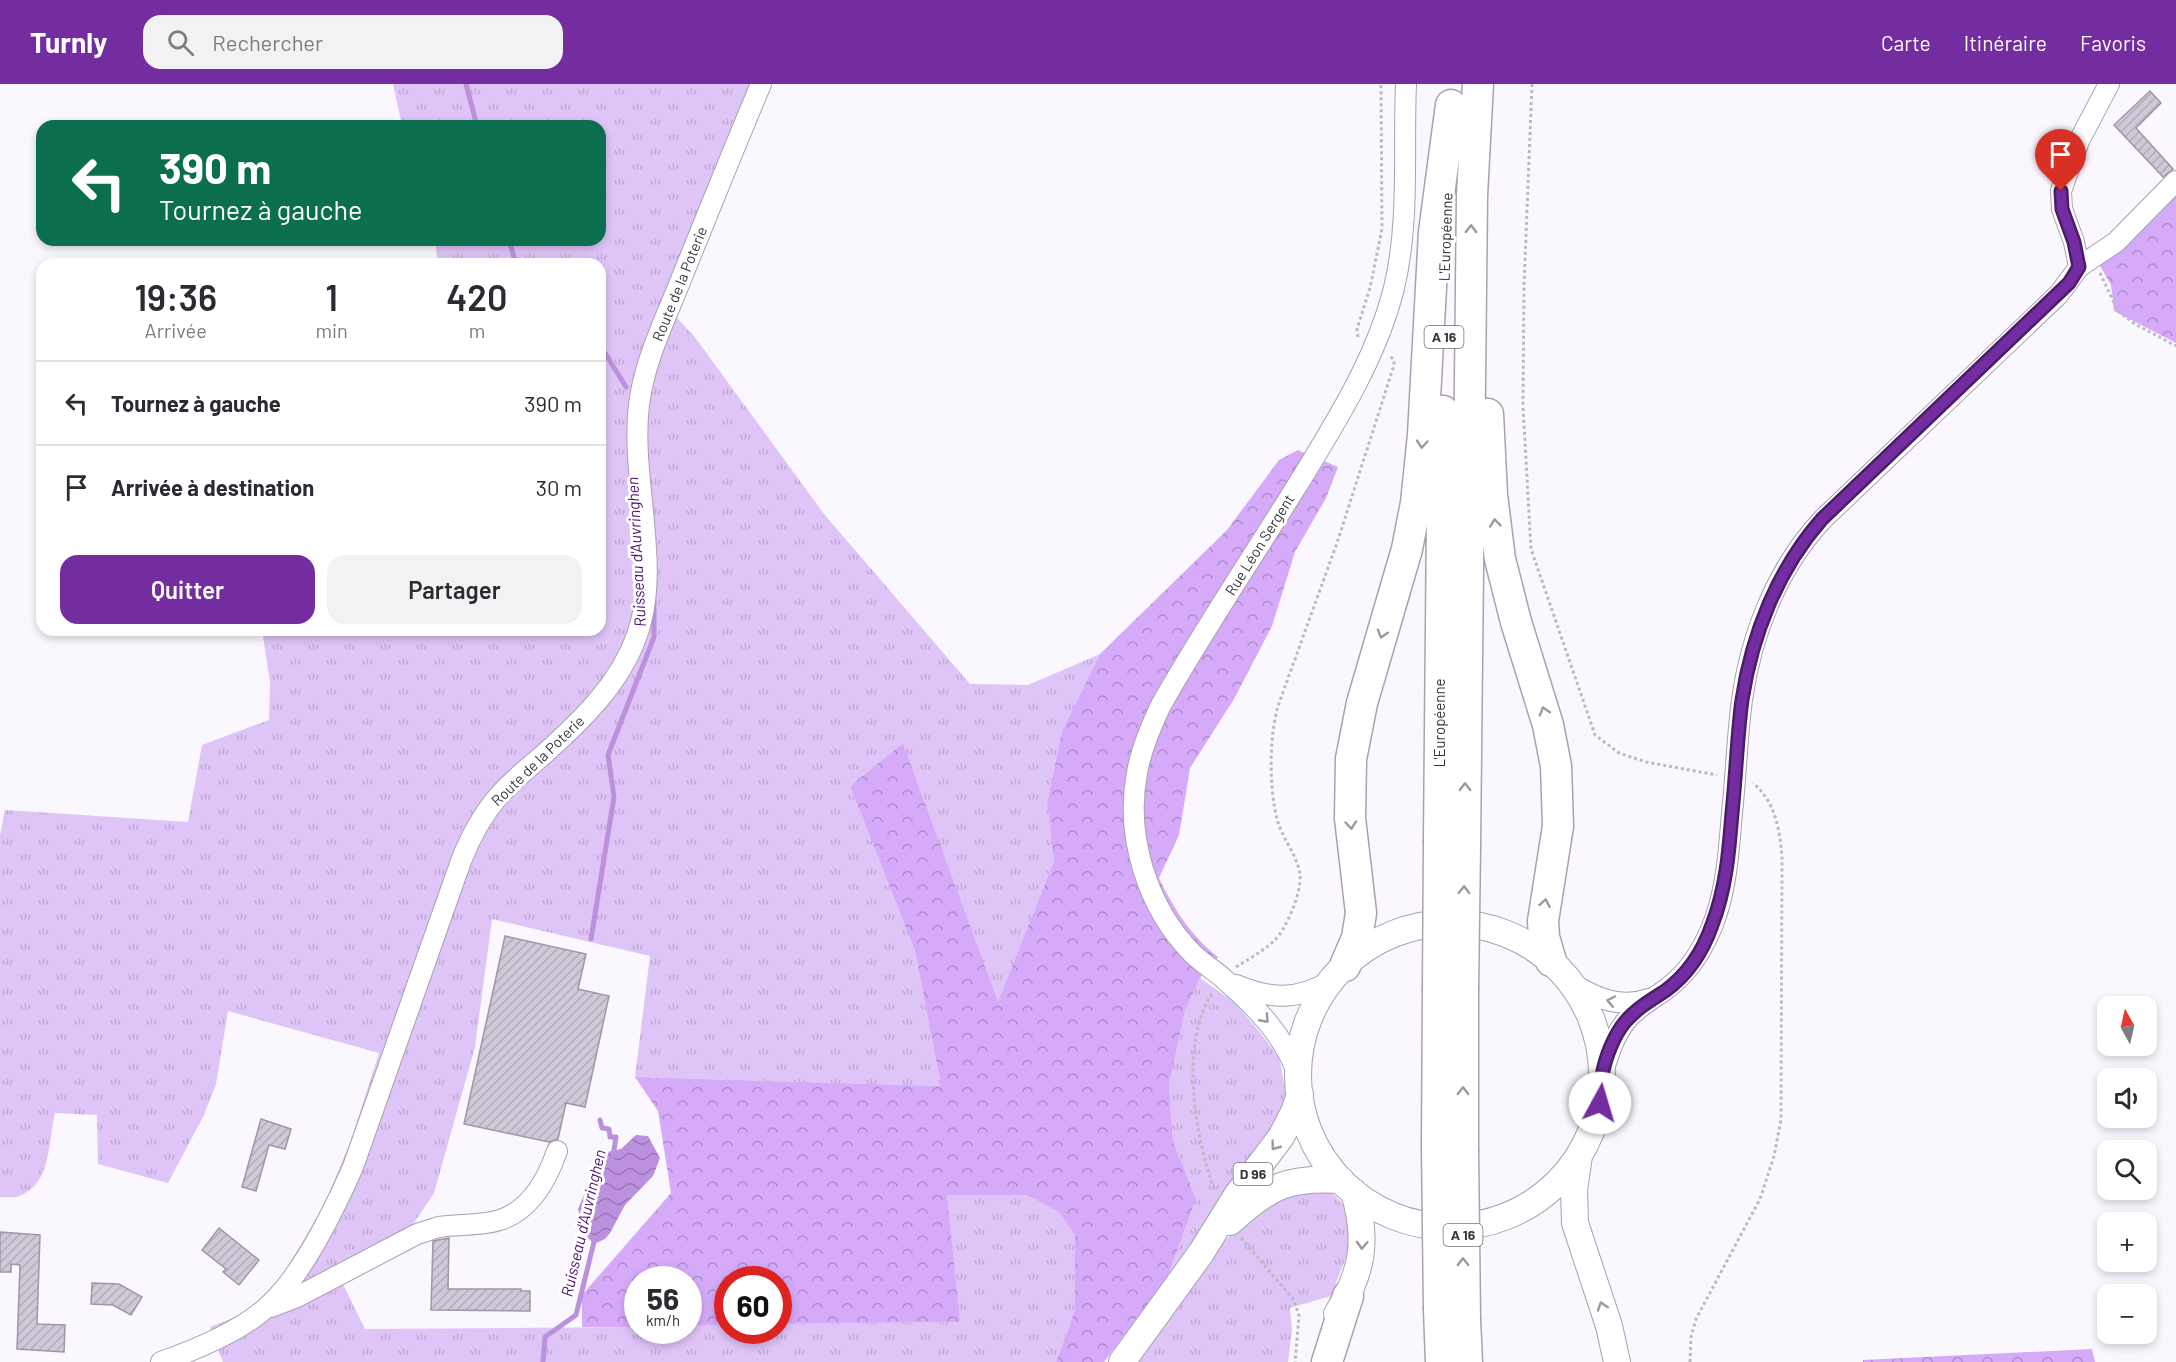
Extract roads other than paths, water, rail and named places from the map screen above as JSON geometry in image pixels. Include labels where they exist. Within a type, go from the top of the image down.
[{"type":"highway","name":"L'Européenne","points":[[1441,1362],[1452,1315],[1450,991],[1452,843],[1472,195],[1478,84]]},
{"type":"highway","name":"L'Européenne","points":[[1452,94],[1444,274],[1452,843]]},
{"type":"highway","points":[[1338,974],[1356,938],[1361,913],[1349,803],[1352,752],[1362,703],[1405,558],[1414,517],[1423,435],[1434,232],[1452,94]]},
{"type":"highway","points":[[1470,287],[1484,327],[1490,461],[1500,559],[1516,622],[1548,725],[1556,766],[1557,826],[1543,921],[1544,937],[1551,961]]},
{"type":"highway","points":[[1327,1362],[1348,1296]]},
{"type":"highway","name":"L'Européenne","points":[[1452,1315],[1467,1362]]},
{"type":"main road","points":[[1442,923],[1472,924],[1500,932],[1527,944],[1551,961],[1572,983],[1586,1006],[1600,1048],[1602,1075],[1601,1094],[1595,1121],[1580,1154],[1562,1178],[1539,1198],[1504,1216],[1475,1224],[1446,1226],[1416,1222],[1379,1208],[1348,1186],[1324,1160],[1311,1136],[1303,1111],[1299,1084],[1300,1056],[1305,1029],[1316,1004],[1338,974],[1368,947],[1385,938],[1413,928],[1442,923]]},
{"type":"main road","name":"D 96","points":[[1122,1362],[1227,1218],[1281,1137],[1294,1112],[1299,1084]]},
{"type":"main road","points":[[1580,1154],[1574,1190],[1575,1223],[1609,1326],[1617,1362]]},
{"type":"main road","name":"D 96","points":[[1227,1218],[1282,1185],[1301,1180],[1348,1186]]},
{"type":"main road","points":[[1318,1362],[1333,1321],[1348,1296],[1360,1266],[1363,1245],[1361,1221],[1348,1186]]},
{"type":"street","name":"Route de la Poterie","points":[[161,1362],[227,1333],[265,1309],[294,1275],[343,1191],[382,1088],[466,849],[476,828],[503,790],[561,739],[597,702],[622,667],[637,636],[643,614],[646,579],[638,432],[643,383],[661,329],[761,84]]},
{"type":"street","name":"Rue Léon Sergent","points":[[1223,978],[1199,960],[1183,943],[1167,920],[1149,885],[1138,849],[1135,821],[1135,786],[1139,762],[1151,726],[1168,692],[1322,446],[1375,347],[1391,298],[1402,243],[1406,84]]},
{"type":"street","points":[[2084,264],[2062,209],[2061,191],[2079,141],[2109,84]]},
{"type":"street","points":[[1602,1075],[1621,1029],[1635,1012],[1683,975],[1699,953],[1711,929],[1726,870],[1741,706],[1752,652],[1776,588],[1796,553],[1822,519],[2053,300],[2084,264],[2116,242],[2176,181]]},
{"type":"street","points":[[1223,978],[1260,994],[1282,997],[1301,994],[1338,974]]},
{"type":"street","points":[[1223,978],[1278,1034],[1289,1051],[1299,1084]]},
{"type":"street","points":[[1572,983],[1595,997],[1615,1002],[1641,1002],[1654,997]]},
{"type":"street","points":[[265,1309],[318,1287],[417,1234],[438,1227],[499,1221],[516,1213],[534,1196],[547,1179],[558,1151]]},
{"type":"water","points":[[636,1135],[648,1136],[660,1158],[653,1176],[625,1205],[610,1233],[605,1239],[594,1244],[586,1236],[578,1209],[585,1193],[604,1168],[607,1152],[621,1149]]},
{"type":"waterway","name":"Ruisseau d'Auvringhen","points":[[466,84],[475,120]]},
{"type":"waterway","name":"Ruisseau d'Auvringhen","points":[[511,246],[514,258]]},
{"type":"waterway","name":"Ruisseau d'Auvringhen","points":[[606,355],[626,387]]},
{"type":"waterway","name":"Ruisseau d'Auvringhen","points":[[591,939],[614,797],[608,755],[654,637],[654,600]]},
{"type":"waterway","name":"Ruisseau d'Auvringhen","points":[[600,1120],[602,1128],[609,1129],[610,1137],[616,1137],[613,1156]]},
{"type":"waterway","name":"Ruisseau d'Auvringhen","points":[[543,1362],[545,1337],[576,1315],[595,1238]]}]
